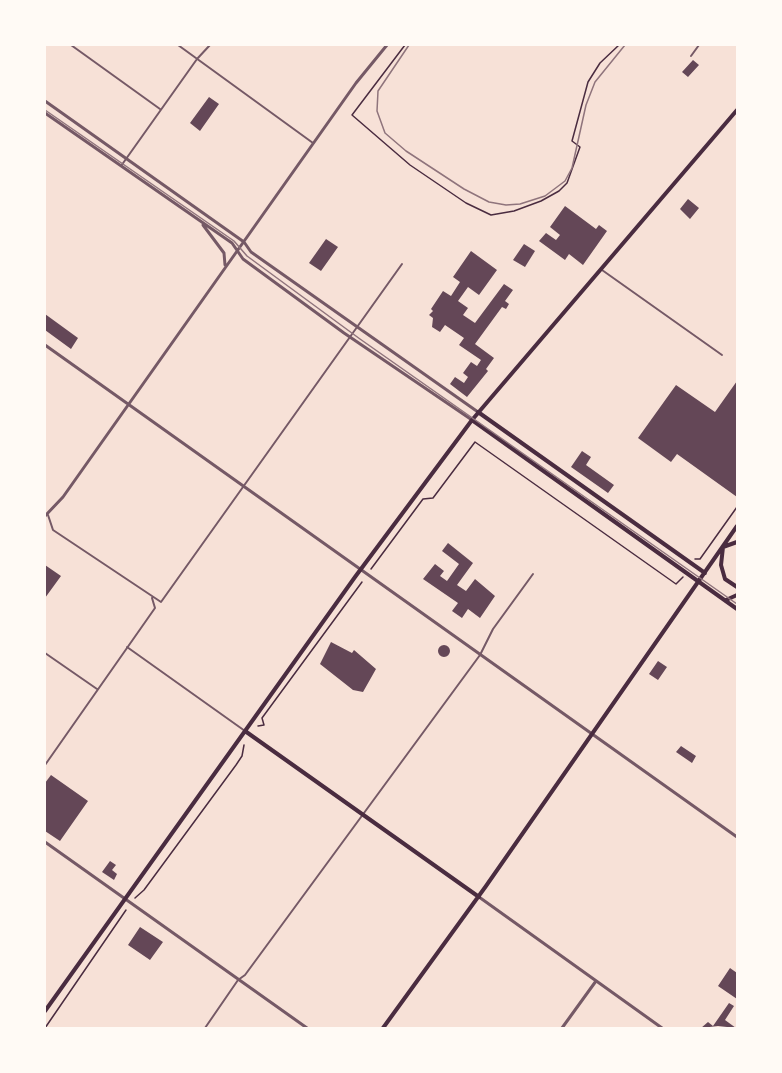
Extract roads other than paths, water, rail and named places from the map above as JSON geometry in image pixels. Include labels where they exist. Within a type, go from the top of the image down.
[{"type":"main road","points":[[45,1011],[360,570],[478,412],[737,110]]},
{"type":"main road","points":[[478,412],[705,573]]},
{"type":"main road","points":[[472,420],[737,609]]},
{"type":"main road","points":[[383,1028],[479,897],[590,734],[737,526]]},
{"type":"main road","points":[[723,547],[737,543]]},
{"type":"main road","points":[[723,547],[721,565],[723,576],[727,582],[737,587]]},
{"type":"main road","points":[[725,601],[737,595]]},
{"type":"main road","points":[[245,730],[479,897]]},
{"type":"street","points":[[71,45],[160,109]]},
{"type":"street","points":[[178,45],[313,143]]},
{"type":"street","points":[[121,166],[160,109],[210,45]]},
{"type":"street","points":[[387,45],[237,249],[63,498],[46,515],[53,530],[161,602],[402,264]]},
{"type":"street","points":[[691,56],[699,45]]},
{"type":"street","points":[[45,101],[244,242],[251,252],[478,412]]},
{"type":"street","points":[[45,113],[232,243],[243,259],[472,420]]},
{"type":"street","points":[[198,219],[224,253],[225,268]]},
{"type":"street","points":[[600,269],[722,355]]},
{"type":"street","points":[[45,345],[737,837]]},
{"type":"street","points":[[205,1028],[238,980],[245,975],[480,656],[493,629],[533,574]]},
{"type":"street","points":[[45,765],[155,608],[152,598]]},
{"type":"street","points":[[128,647],[245,730]]},
{"type":"street","points":[[45,653],[97,689]]},
{"type":"street","points":[[45,842],[307,1028]]},
{"type":"street","points":[[479,897],[662,1028]]},
{"type":"street","points":[[562,1028],[596,981]]},
{"type":"tram line","points":[[45,110],[234,241],[247,256],[360,339],[737,604]]},
{"type":"railway","points":[[409,45],[378,91],[377,111],[385,133],[406,151],[464,189],[489,202],[506,205],[520,204],[545,196],[565,181],[572,168],[586,105],[595,82],[625,45]]}]
